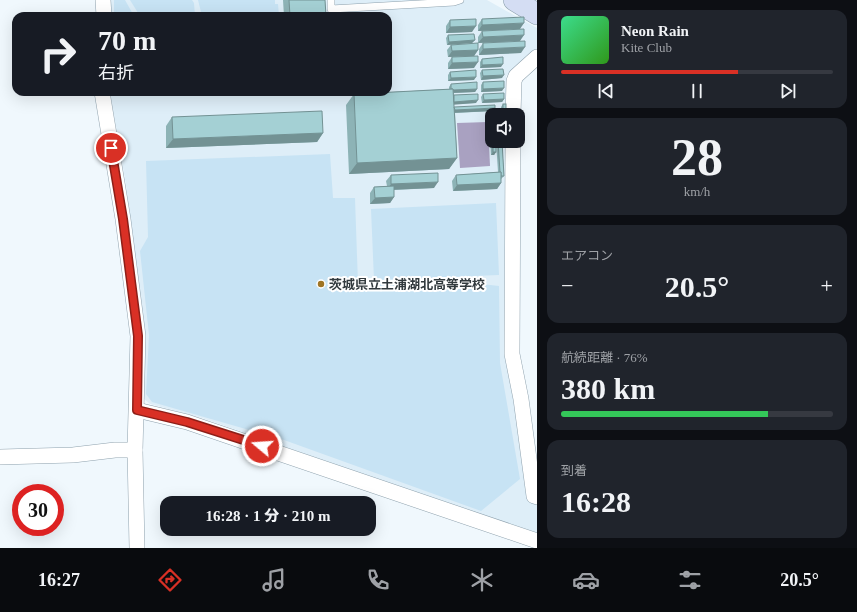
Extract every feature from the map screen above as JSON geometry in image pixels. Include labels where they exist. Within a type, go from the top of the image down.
[{"type":"main road","points":[[514,0],[537,14]]},
{"type":"street","points":[[104,0],[104,12]]},
{"type":"street","points":[[513,108],[514,81],[516,76],[537,57]]},
{"type":"street","points":[[103,96],[123,219],[138,336],[135,450],[137,548]]},
{"type":"street","points":[[513,148],[512,354],[521,399],[534,496],[537,497]]},
{"type":"street","points":[[137,410],[187,422],[239,439],[537,541]]},
{"type":"street","points":[[0,457],[73,456],[115,450],[135,450]]},
{"type":"lane","points":[[331,0],[331,9],[457,1]]},
{"type":"shaded area","name":"茨城県立土浦湖北高等学校","points":[[110,0],[487,0],[537,28],[537,49],[506,76],[506,108],[485,108],[485,148],[505,148],[504,354],[508,369],[526,475],[528,500],[537,505],[537,535],[202,418],[150,404],[143,398],[144,332],[126,185],[111,96],[392,96],[392,12],[111,12]]},
{"type":"shaded area","points":[[114,0],[125,0],[132,12],[114,12]]},
{"type":"shaded area","points":[[130,0],[192,0],[194,3],[195,12],[138,12]]},
{"type":"shaded area","points":[[198,0],[275,0],[275,4],[278,4],[279,12],[201,12]]},
{"type":"shaded area","points":[[485,122],[485,148],[489,148],[490,166],[460,168],[457,123]]},
{"type":"shaded area","points":[[330,154],[333,198],[355,198],[358,284],[447,280],[499,286],[500,363],[520,479],[481,511],[284,440],[152,402],[146,394],[149,335],[140,251],[148,237],[146,161]]},
{"type":"shaded area","points":[[496,203],[499,275],[374,280],[371,209]]},
{"type":"building","points":[[289,0],[325,0],[326,12],[290,12]]},
{"type":"building","points":[[524,17],[524,23],[482,25],[482,19]]},
{"type":"building","points":[[476,19],[476,26],[450,27],[450,20]]},
{"type":"building","points":[[524,29],[524,35],[483,37],[482,31]]},
{"type":"building","points":[[474,34],[475,40],[449,42],[448,35]]},
{"type":"building","points":[[525,41],[525,47],[483,49],[483,43]]},
{"type":"building","points":[[478,43],[478,50],[452,51],[451,45]]},
{"type":"building","points":[[478,56],[478,62],[452,63],[452,57]]},
{"type":"building","points":[[503,57],[503,64],[482,65],[482,59]]},
{"type":"building","points":[[503,69],[504,75],[483,76],[482,70]]},
{"type":"building","points":[[476,70],[476,77],[451,78],[450,72]]},
{"type":"building","points":[[504,81],[504,88],[483,89],[483,82]]},
{"type":"building","points":[[477,82],[477,89],[451,89],[451,84]]},
{"type":"building","points":[[453,89],[457,158],[357,163],[354,96],[392,96],[392,92]]},
{"type":"building","points":[[504,93],[504,99],[484,100],[483,94]]},
{"type":"building","points":[[478,94],[478,100],[454,102],[454,95]]},
{"type":"building","points":[[503,104],[506,104],[506,108],[503,108]]},
{"type":"building","points":[[495,105],[495,108],[455,110],[454,107]]},
{"type":"building","points":[[322,111],[323,133],[173,139],[172,117]]},
{"type":"building","points":[[493,148],[496,148],[496,152],[493,152]]},
{"type":"building","points":[[498,148],[502,148],[504,176],[501,176]]},
{"type":"building","points":[[501,172],[501,183],[457,185],[456,175]]},
{"type":"building","points":[[438,173],[438,182],[391,184],[391,175]]},
{"type":"building","points":[[394,186],[394,197],[375,198],[374,187]]},
{"type":"place","name":"茨城県立土浦湖北高等学校","points":[[321,284]]},
{"type":"route","points":[[111,148],[123,219],[138,336],[137,410],[187,422],[262,446]]}]
